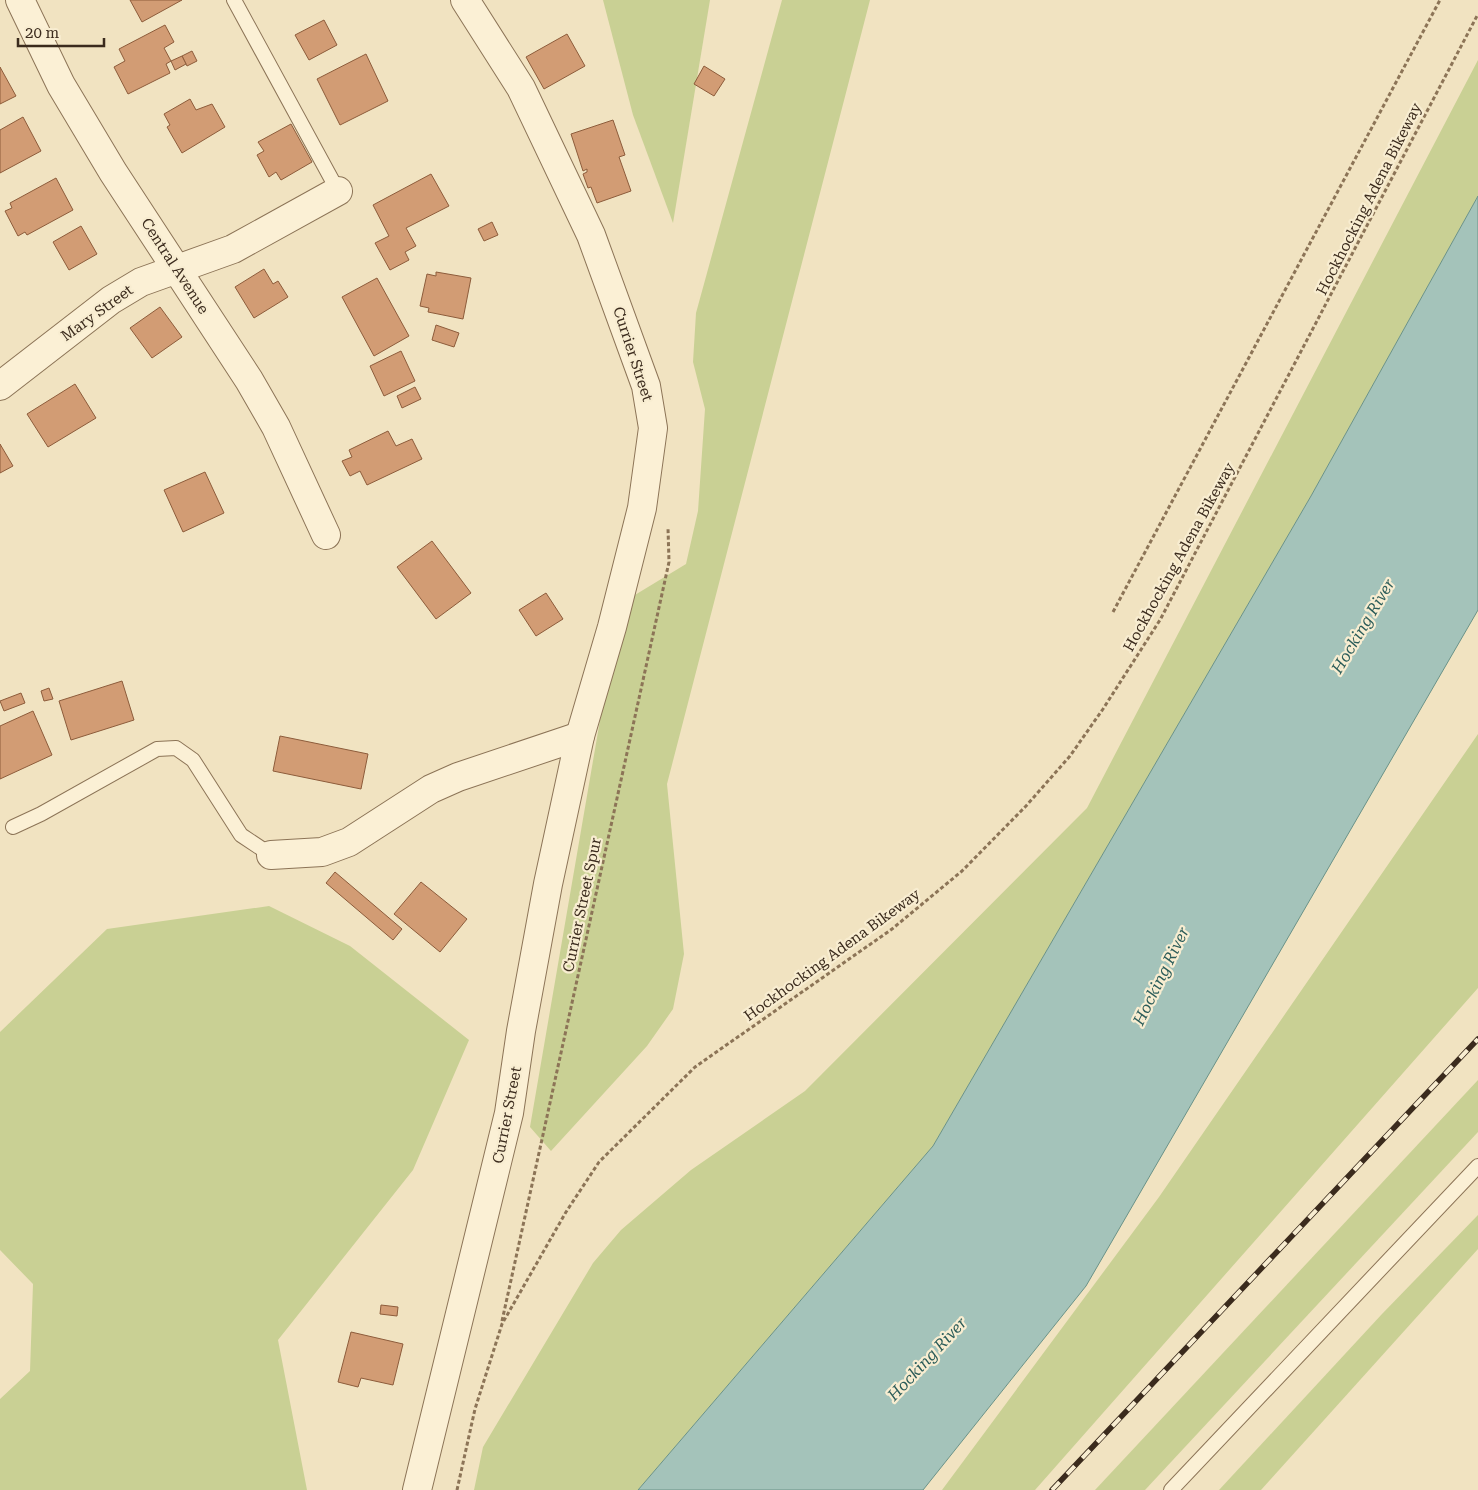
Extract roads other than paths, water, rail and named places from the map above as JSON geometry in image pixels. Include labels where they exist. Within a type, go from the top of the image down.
[{"type":"street","name":"Central Avenue","points":[[20,0],[61,85],[113,172],[249,380],[276,427],[326,535]]},
{"type":"street","name":"Currier Street","points":[[417,1490],[509,1113],[546,893],[580,736],[611,632],[642,508],[653,428],[646,386],[591,235],[573,194],[518,83],[465,0]]},
{"type":"street","name":"Mary Street","points":[[0,386],[111,300],[141,282],[233,249],[338,191]]},
{"type":"street","points":[[271,855],[322,852],[348,842],[431,789],[458,777],[580,736]]},
{"type":"lane","points":[[234,0],[338,191]]},
{"type":"lane","points":[[12,827],[42,814],[157,749],[176,748],[193,760],[241,835],[271,855]]},
{"type":"lane","points":[[1171,1490],[1478,1166]]},
{"type":"water","name":"Hocking River","points":[[1478,196],[1478,610],[1086,1286],[923,1490],[638,1490],[933,1146],[1311,496]]},
{"type":"railway","points":[[1052,1490],[1478,1039]]}]
